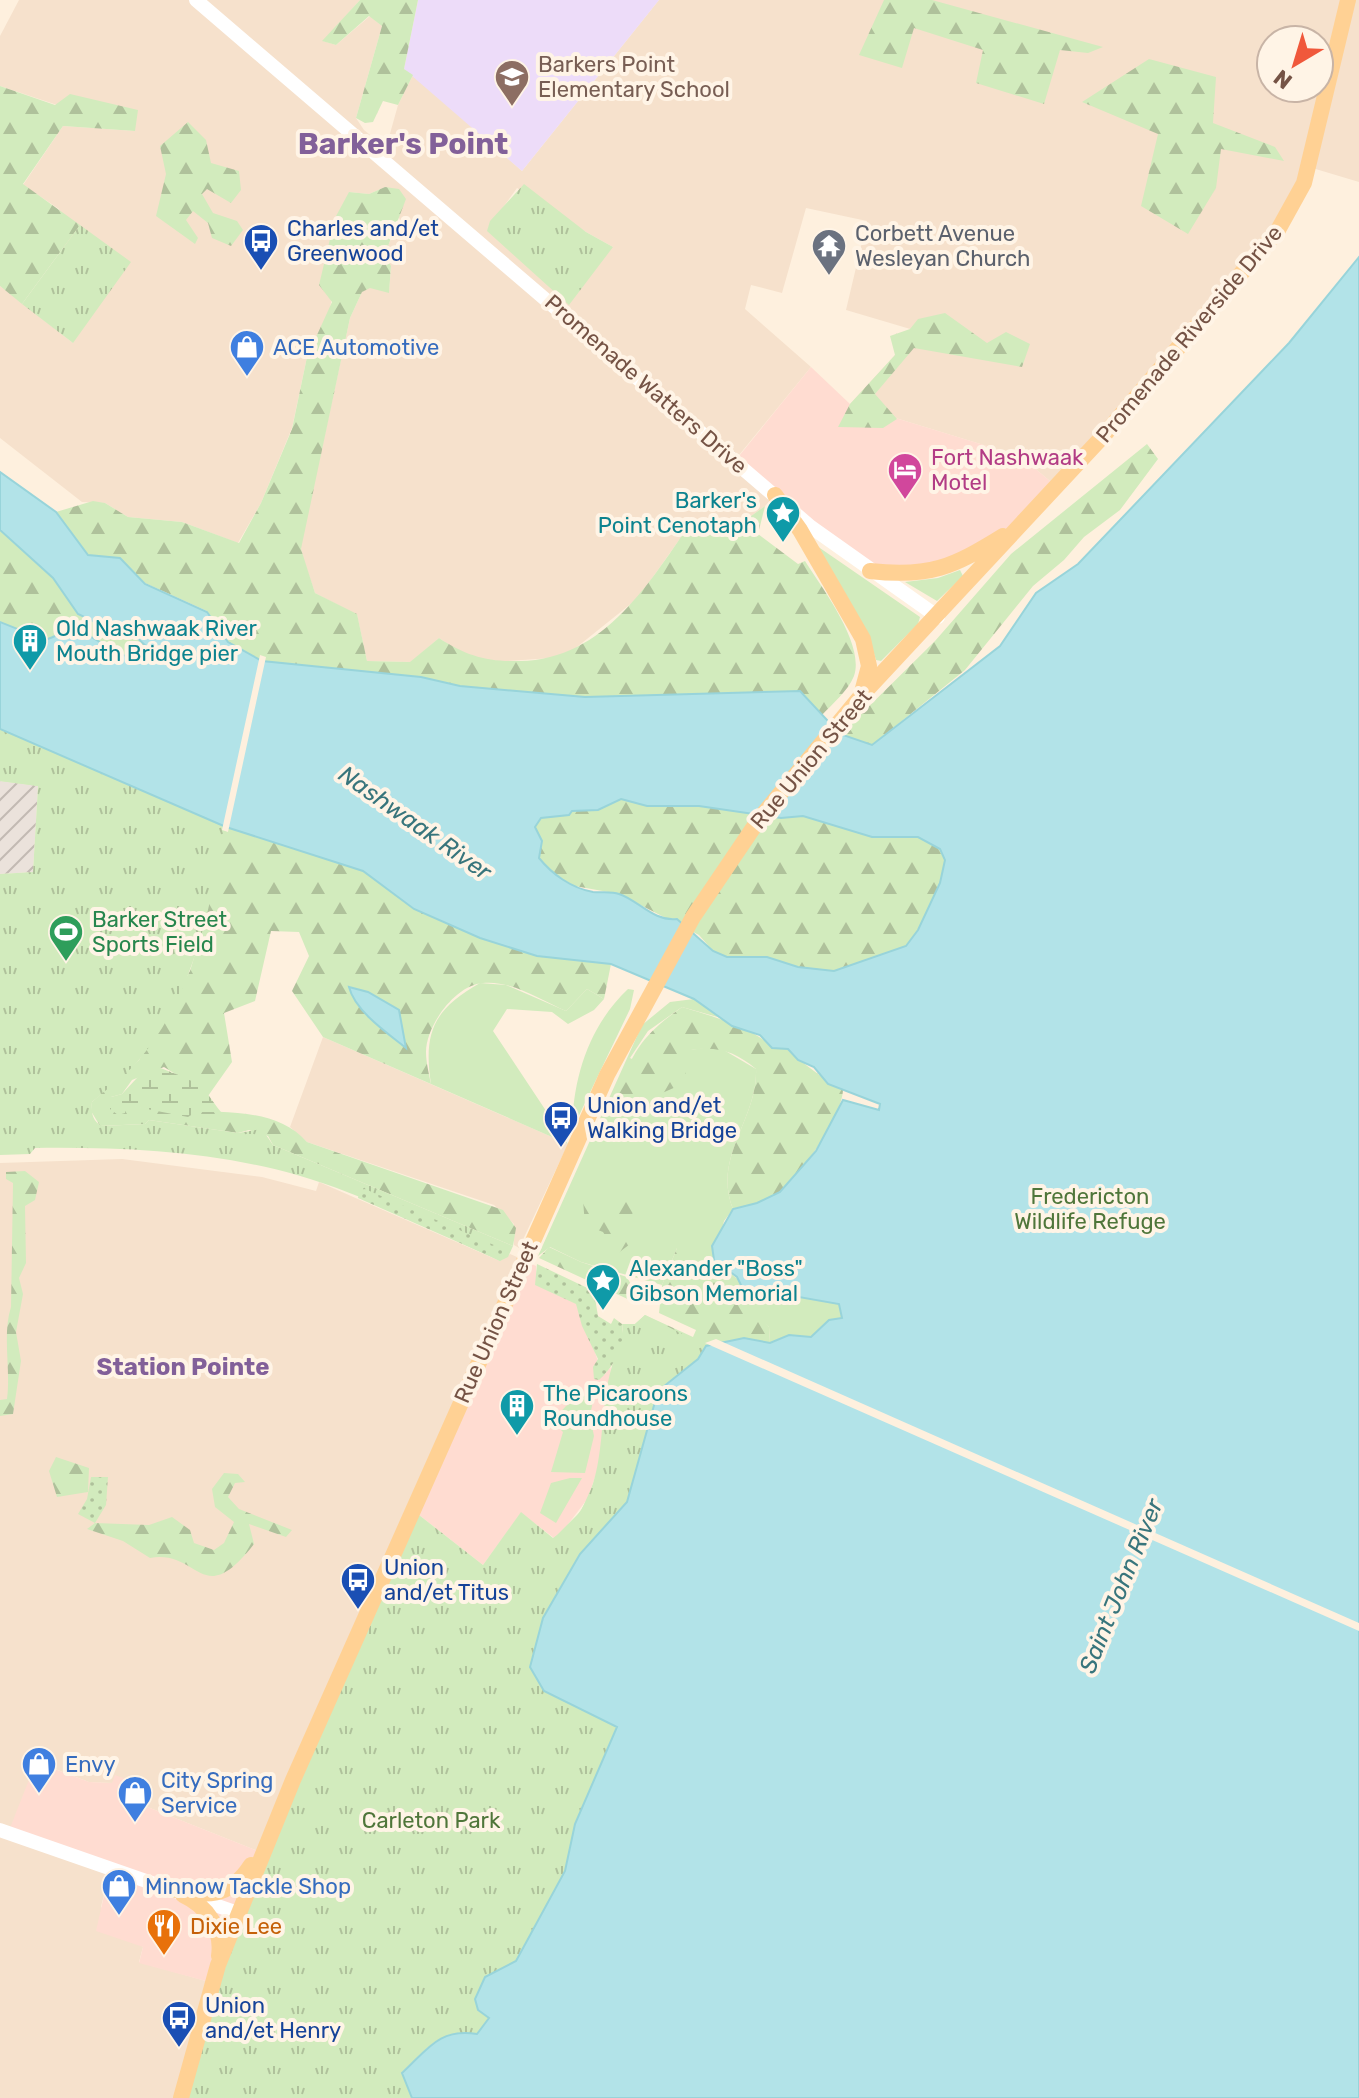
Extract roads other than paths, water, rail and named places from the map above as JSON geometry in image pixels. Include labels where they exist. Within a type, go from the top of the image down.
[{"type":"main road","name":"Promenade Watters Drive","points":[[196,0],[842,553],[938,617]]},
{"type":"main road","name":"Promenade Riverside Drive","points":[[938,617],[1197,328],[1289,214],[1309,166],[1348,0]]},
{"type":"main road","points":[[775,495],[800,530],[863,639],[869,666],[860,697]]},
{"type":"main road","points":[[870,571],[925,574],[950,567],[1021,525]]},
{"type":"main road","name":"Rue Union Street","points":[[181,2098],[218,1965],[263,1853],[440,1447],[634,1021],[693,917],[732,858],[860,697],[938,617]]},
{"type":"main road","points":[[0,1830],[238,1913]]},
{"type":"main road","points":[[171,1889],[208,1895],[226,1892],[263,1853]]},
{"type":"main road","points":[[171,1889],[197,1902],[212,1919],[221,1946],[218,1965]]},
{"type":"water","points":[[1359,257],[1359,2098],[412,2098],[402,2073],[435,2042],[453,2034],[477,2034],[489,2018],[478,2010],[475,1999],[485,1977],[516,1961],[565,1871],[575,1824],[617,1727],[544,1691],[530,1667],[543,1618],[580,1554],[627,1502],[658,1391],[698,1359],[706,1346],[744,1338],[770,1343],[789,1335],[811,1337],[829,1320],[842,1318],[839,1304],[742,1287],[737,1277],[714,1260],[712,1246],[733,1209],[757,1203],[780,1192],[816,1151],[843,1100],[879,1110],[880,1104],[828,1084],[814,1067],[798,1060],[788,1049],[772,1048],[760,1035],[732,1026],[694,999],[611,964],[537,956],[480,938],[414,909],[363,871],[226,827],[0,729],[0,622],[45,640],[69,631],[79,632],[127,656],[145,655],[147,647],[129,630],[112,622],[99,624],[78,614],[53,578],[0,530],[0,472],[56,512],[88,555],[120,558],[145,584],[207,612],[228,642],[262,661],[421,677],[460,686],[585,697],[800,691],[840,734],[872,745],[1000,646],[1036,593],[1078,564],[1289,343]],"holes":[[[621,799],[647,806],[699,806],[781,818],[803,816],[872,837],[918,837],[940,849],[945,860],[940,883],[918,930],[906,946],[834,971],[798,967],[767,957],[727,957],[713,951],[677,919],[654,914],[619,894],[593,892],[570,884],[539,858],[542,841],[535,827],[541,818],[569,815],[572,811],[598,810]]]},
{"type":"water","points":[[349,987],[368,992],[399,1010],[406,1048],[365,1013]]},
{"type":"place","name":"Barkers Point Elementary School","points":[[512,108]]},
{"type":"place","name":"Charles and/et Greenwood","points":[[261,272]]},
{"type":"place","name":"Corbett Avenue Wesleyan Church","points":[[829,277]]},
{"type":"place","name":"ACE Automotive","points":[[247,378]]},
{"type":"place","name":"Fort Nashwaak Motel","points":[[905,501]]},
{"type":"place","name":"Barker's Point Cenotaph","points":[[783,544]]},
{"type":"place","name":"Old Nashwaak River Mouth Bridge pier","points":[[30,672]]},
{"type":"place","name":"Barker Street Sports Field","points":[[66,963]]},
{"type":"place","name":"Union and/et Walking Bridge","points":[[561,1149]]},
{"type":"place","name":"Alexander \"Boss\" Gibson Memorial","points":[[603,1312]]},
{"type":"place","name":"The Picaroons Roundhouse","points":[[517,1437]]},
{"type":"place","name":"Union and/et Titus","points":[[358,1611]]},
{"type":"place","name":"Envy","points":[[39,1795]]},
{"type":"place","name":"City Spring Service","points":[[135,1824]]},
{"type":"place","name":"Minnow Tackle Shop","points":[[119,1917]]},
{"type":"place","name":"Dixie Lee","points":[[164,1957]]},
{"type":"place","name":"Union and/et Henry","points":[[179,2049]]},
{"type":"district","name":"Barker's Point","points":[[403,144]]},
{"type":"district","name":"Station Pointe","points":[[183,1367]]},
{"type":"water label","name":"Nashwaak River","points":[[415,823]]},
{"type":"water label","name":"Saint John River","points":[[1121,1586]]},
{"type":"park label","name":"Fredericton Wildlife Refuge","points":[[1090,1208]]},
{"type":"park label","name":"Carleton Park","points":[[431,1820]]}]
